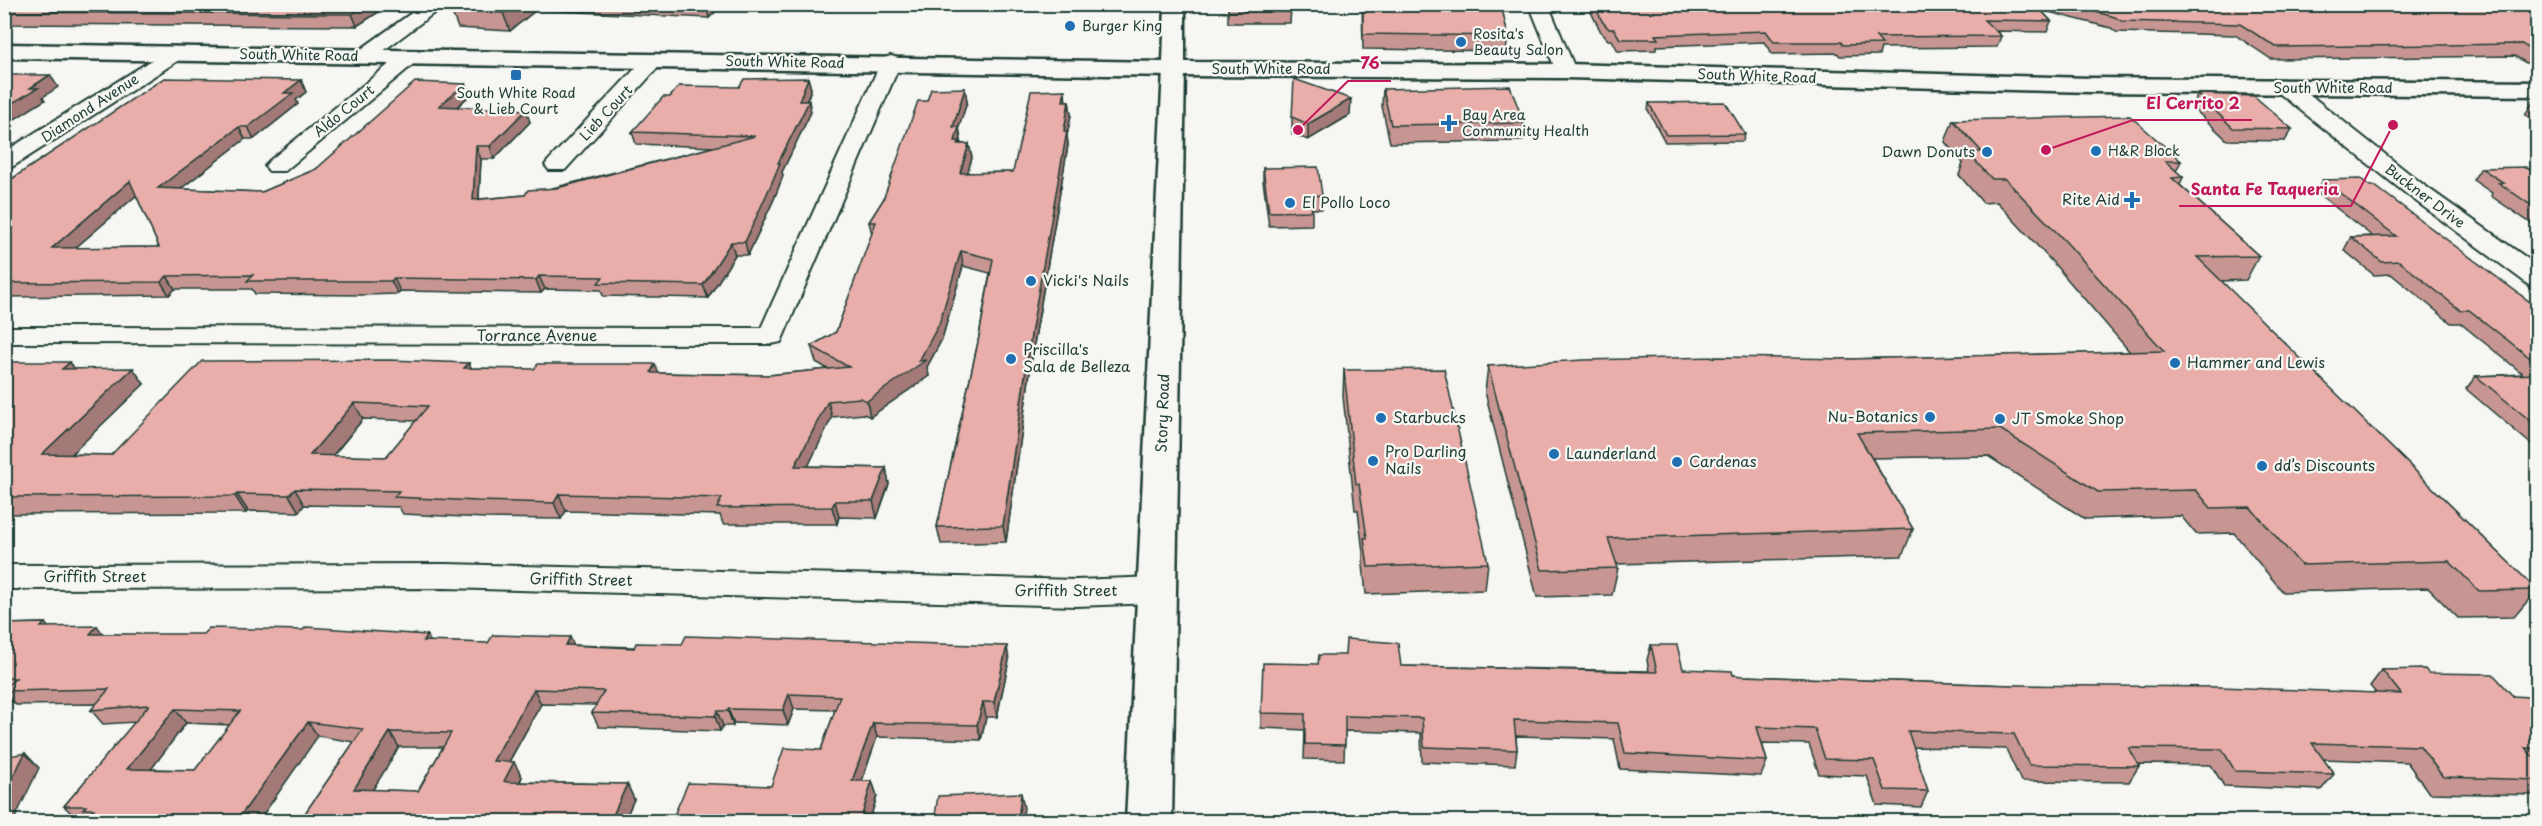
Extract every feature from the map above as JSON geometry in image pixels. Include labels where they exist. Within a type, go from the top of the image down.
[{"type":"main road","name":"Story Road","points":[[1149,822],[1175,4]]},
{"type":"main road","name":"South White Road","points":[[4,51],[1174,69],[1566,71],[2287,88],[2538,89]]},
{"type":"street","points":[[364,56],[437,4]]},
{"type":"street","points":[[1538,4],[1566,71]]},
{"type":"street","name":"Diamond Avenue","points":[[4,162],[175,54]]},
{"type":"street","name":"Aldo Court","points":[[277,166],[410,57]]},
{"type":"street","name":"Lieb Court","points":[[557,165],[654,60]]},
{"type":"street","name":"Torrance Avenue","points":[[4,335],[771,336],[891,63]]},
{"type":"street","name":"Buckner Drive","points":[[2287,88],[2417,191],[2538,279]]},
{"type":"street","name":"Griffith Street","points":[[4,577],[446,576],[1076,593],[1156,590]]},
{"type":"building","points":[[4,4],[367,4],[352,14],[4,12]]},
{"type":"building","points":[[458,4],[514,4],[503,13],[451,10]]},
{"type":"building","points":[[1229,4],[1291,4],[1290,12],[1228,11]]},
{"type":"building","points":[[1363,4],[1501,4],[1508,36],[1363,34]]},
{"type":"building","points":[[1594,4],[2035,4],[2051,21],[1984,20],[2001,36],[1876,37],[1882,44],[1774,42],[1766,31],[1655,35],[1658,39],[1620,39],[1614,29],[1609,29],[1602,21]]},
{"type":"building","points":[[2065,4],[2538,4],[2538,9],[2524,10],[2538,17],[2538,52],[2533,52],[2522,44],[2276,47],[2240,24],[2121,21],[2115,17]]},
{"type":"building","points":[[4,75],[50,75],[30,88],[38,88],[4,108]]},
{"type":"building","points":[[164,78],[301,80],[284,93],[293,93],[248,127],[239,127],[158,188],[262,192],[316,169],[415,82],[465,84],[439,106],[526,110],[490,146],[476,146],[473,200],[525,195],[528,190],[557,188],[755,136],[632,132],[663,97],[670,97],[679,86],[739,87],[744,79],[808,78],[799,101],[809,101],[778,163],[780,163],[745,242],[731,242],[703,285],[598,283],[603,277],[539,276],[536,280],[394,278],[391,281],[247,281],[253,275],[167,276],[161,282],[4,283],[4,184]],"holes":[[[130,181],[159,247],[52,248]]]},
{"type":"building","points":[[1294,79],[1351,99],[1308,124],[1292,117]]},
{"type":"building","points":[[1510,86],[1524,123],[1391,125],[1383,89]]},
{"type":"building","points":[[965,88],[953,127],[959,127],[955,141],[960,141],[958,144],[969,144],[960,173],[1013,172],[1031,91],[1065,90],[1063,101],[1069,101],[1064,131],[1067,131],[1032,328],[1003,526],[937,527],[978,342],[993,259],[961,251],[939,324],[919,361],[926,360],[867,401],[860,398],[828,401],[795,466],[886,468],[873,501],[835,501],[832,507],[717,508],[722,498],[559,494],[554,503],[394,497],[399,491],[295,489],[289,495],[4,497],[4,364],[7,362],[70,362],[62,369],[133,368],[42,454],[111,455],[202,361],[389,360],[469,363],[464,368],[534,369],[538,364],[655,364],[651,372],[653,373],[769,375],[849,367],[811,346],[836,332],[876,222],[869,222],[883,200],[918,101],[927,101],[931,89]],"holes":[[[354,403],[428,406],[386,457],[310,455]]]},
{"type":"building","points":[[2198,94],[2254,96],[2292,129],[2233,128]]},
{"type":"building","points":[[1725,102],[1745,134],[1666,135],[1649,103]]},
{"type":"building","points":[[2130,116],[2181,161],[2165,161],[2183,177],[2172,178],[2259,256],[2197,257],[2537,590],[2479,591],[2449,561],[2301,565],[2250,507],[2211,508],[2196,490],[2098,492],[2000,429],[1857,433],[1913,529],[1608,538],[1618,568],[1542,570],[1488,366],[1583,360],[1717,357],[1849,359],[2164,351],[2066,242],[2005,179],[1992,179],[1967,152],[1982,152],[1953,120]]},
{"type":"building","name":"El Pollo Loco","points":[[1318,167],[1322,195],[1310,196],[1312,211],[1269,212],[1263,168]]},
{"type":"building","points":[[2527,167],[2538,171],[2538,210],[2481,168]]},
{"type":"building","points":[[2361,179],[2370,186],[2375,186],[2538,308],[2538,364],[2469,310],[2460,310],[2399,261],[2382,262],[2351,237],[2396,236],[2323,180]]},
{"type":"building","points":[[1444,369],[1488,563],[1368,567],[1364,538],[1367,538],[1359,484],[1356,484],[1344,370]]},
{"type":"building","points":[[2538,374],[2538,427],[2476,376]]},
{"type":"building","points":[[45,623],[41,627],[97,626],[90,634],[203,634],[209,628],[303,630],[306,627],[427,635],[423,641],[488,643],[493,635],[570,637],[566,645],[634,648],[636,643],[682,644],[686,636],[1007,646],[994,702],[983,702],[977,725],[873,723],[852,781],[872,781],[860,822],[671,822],[688,783],[771,786],[784,748],[821,750],[840,696],[789,694],[783,710],[728,709],[728,711],[717,711],[715,716],[592,713],[604,691],[534,689],[493,761],[514,762],[504,781],[627,784],[610,822],[299,822],[363,729],[308,722],[236,822],[84,822],[94,809],[83,809],[86,806],[64,806],[149,705],[91,710],[109,689],[4,691],[16,678],[4,678],[4,624]],"holes":[[[175,709],[240,711],[195,770],[127,769]],[[390,732],[451,733],[418,791],[354,789]]]},
{"type":"building","points":[[1346,639],[1398,643],[1401,666],[1657,672],[1651,645],[1677,645],[1683,669],[1732,671],[1733,675],[2011,685],[2221,687],[2401,694],[2382,670],[2425,669],[2428,673],[2493,674],[2513,696],[2528,697],[2538,708],[2538,749],[2525,748],[2538,763],[2538,780],[2443,777],[2420,746],[2312,743],[2334,774],[2235,771],[2222,749],[2129,748],[2139,766],[2029,765],[2014,734],[1908,731],[1928,791],[1885,790],[1874,760],[1825,759],[1815,729],[1757,727],[1767,761],[1625,753],[1618,723],[1514,720],[1517,750],[1424,747],[1422,718],[1345,716],[1345,745],[1305,744],[1305,714],[1261,713],[1263,663],[1318,664],[1319,655],[1345,655]]},
{"type":"building","points":[[25,753],[4,795],[4,757]]},
{"type":"building","points":[[1021,793],[1018,822],[934,822],[938,796]]},
{"type":"place","name":"Burger King","points":[[1070,26]]},
{"type":"place","name":"Rosita's Beauty Salon","points":[[1461,42]]},
{"type":"place","name":"South White Road & Lieb Court","points":[[516,75]]},
{"type":"place","name":"Bay Area Community Health","points":[[1449,123]]},
{"type":"place","name":"Santa Fe Taqueria","points":[[2393,125]]},
{"type":"place","name":"76","points":[[1298,130]]},
{"type":"place","name":"El Cerrito 2","points":[[2046,150]]},
{"type":"place","name":"H&R Block","points":[[2096,151]]},
{"type":"place","name":"Dawn Donuts","points":[[1987,152]]},
{"type":"place","name":"Rite Aid","points":[[2132,200]]},
{"type":"place","name":"El Pollo Loco","points":[[1290,203]]},
{"type":"place","name":"Vicki's Nails","points":[[1031,281]]},
{"type":"place","name":"Priscilla's Sala de Belleza","points":[[1011,359]]},
{"type":"place","name":"Hammer and Lewis","points":[[2175,363]]},
{"type":"place","name":"Nu-Botanics","points":[[1930,417]]},
{"type":"place","name":"Starbucks","points":[[1381,418]]},
{"type":"place","name":"JT Smoke Shop","points":[[2000,419]]},
{"type":"place","name":"Launderland","points":[[1554,454]]},
{"type":"place","name":"Pro Darling Nails","points":[[1373,461]]},
{"type":"place","name":"Cardenas","points":[[1677,462]]},
{"type":"place","name":"dd’s Discounts","points":[[2262,466]]}]
